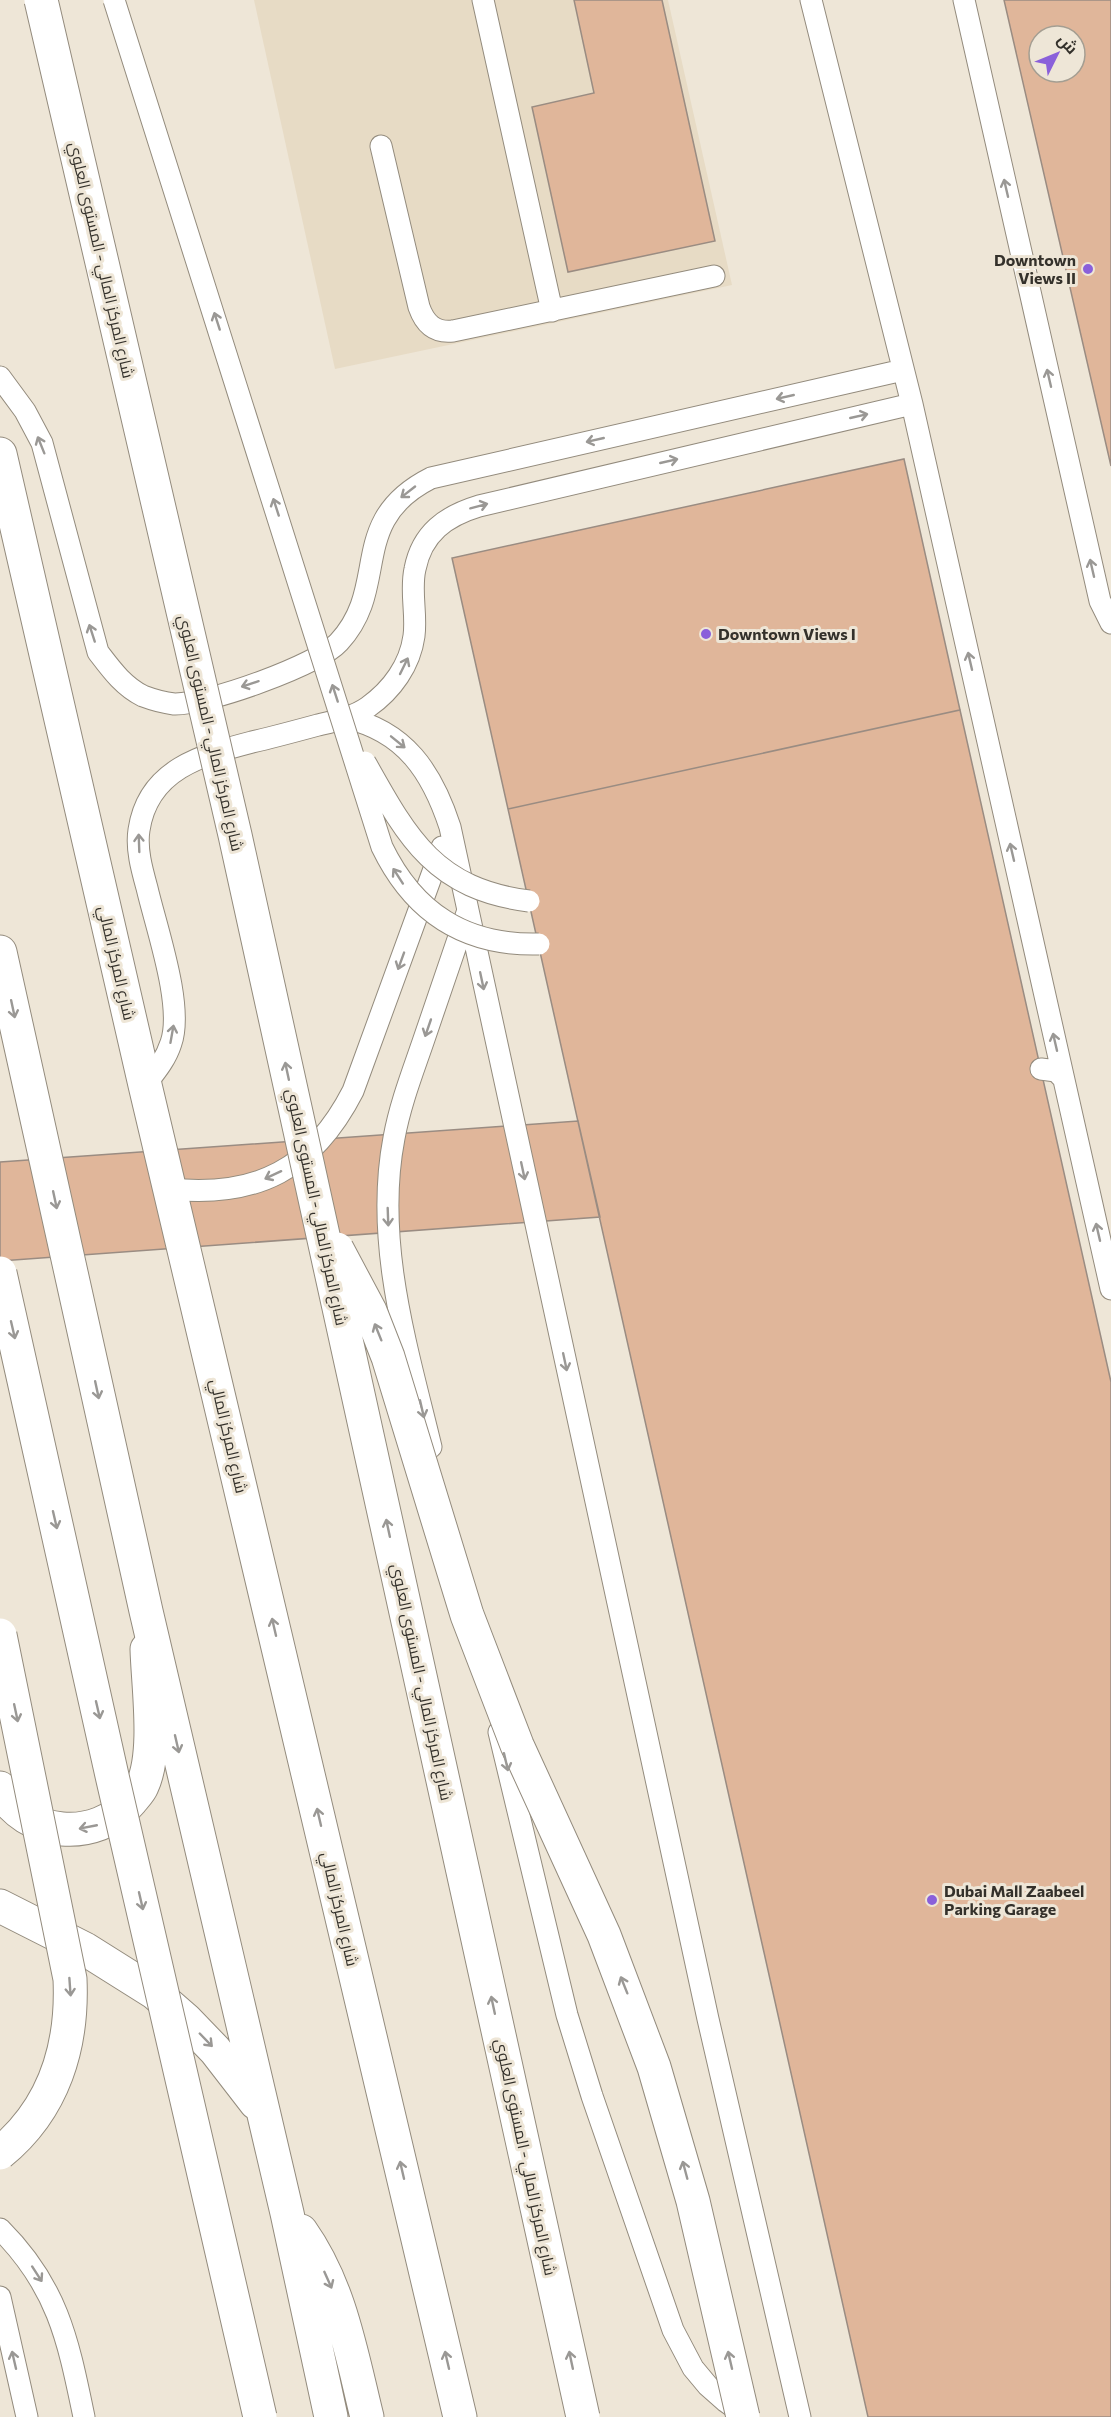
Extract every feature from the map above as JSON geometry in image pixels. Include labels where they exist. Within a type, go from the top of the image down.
[{"type":"main road","name":"شارع المركز المالي - المستوى العلوي","points":[[41,0],[235,835],[583,2417]]},
{"type":"main road","name":"شارع المركز المالي","points":[[0,454],[145,1084],[460,2417]]},
{"type":"main road","points":[[0,952],[146,1611],[265,2116],[331,2417]]},
{"type":"main road","points":[[321,1223],[347,1266],[381,1339],[471,1626],[518,1745],[604,1935],[654,2067],[693,2201],[743,2417]]},
{"type":"main road","points":[[0,1273],[113,1779],[260,2417]]},
{"type":"main road","points":[[0,1788],[5,1799],[30,1821],[61,1831],[93,1828],[122,1813],[142,1787],[151,1756],[146,1611]]},
{"type":"main road","points":[[0,1635],[70,1978],[71,2005],[69,2031],[55,2082],[27,2127],[0,2153]]},
{"type":"main road","points":[[0,1906],[85,1949],[154,1993],[186,2020],[215,2050],[242,2082],[265,2116]]},
{"type":"main road","points":[[287,2213],[310,2244],[328,2279],[342,2315],[367,2417]]},
{"type":"lane","points":[[114,0],[346,724],[379,837],[392,867],[404,885],[436,916],[454,927],[495,942],[539,944]]},
{"type":"lane","points":[[483,0],[552,310]]},
{"type":"lane","points":[[811,0],[912,404],[1111,1289]]},
{"type":"lane","points":[[964,0],[1100,601],[1111,623]]},
{"type":"lane","points":[[381,146],[419,308],[427,324],[444,332],[714,276]]},
{"type":"lane","points":[[0,377],[25,411],[42,443],[98,652],[117,678],[144,696],[174,704],[205,699],[298,668],[340,641],[359,608],[369,576],[375,542],[389,510],[415,486],[432,478],[903,370]]},
{"type":"lane","points":[[346,724],[383,695],[398,678],[408,659],[414,637],[415,569],[420,552],[423,544],[442,522],[458,512],[912,404]]},
{"type":"lane","points":[[145,1084],[161,1065],[172,1041],[175,1016],[172,990],[140,860],[139,830],[148,802],[166,777],[191,760],[218,751],[346,724],[366,722],[386,733],[405,747],[433,783],[450,827],[700,1984],[800,2417]]},
{"type":"lane","points":[[346,724],[394,813],[423,852],[441,868],[482,892],[529,901]]},
{"type":"lane","points":[[170,1189],[198,1192],[226,1191],[254,1184],[279,1173],[303,1158],[323,1139],[340,1116],[353,1091],[450,827]]},
{"type":"lane","points":[[467,913],[402,1103],[394,1138],[389,1176],[388,1213],[396,1292],[567,2014],[592,2096],[673,2330],[682,2349],[708,2386],[725,2401],[750,2417]]},
{"type":"lane","points":[[1041,1069],[1056,1071],[1063,1078]]},
{"type":"lane","points":[[0,2229],[20,2250],[41,2279],[57,2313],[69,2345],[84,2417]]},
{"type":"lane","points":[[0,2297],[27,2417]]},
{"type":"shaded area","points":[[254,0],[668,0],[732,285],[335,369]]},
{"type":"building","points":[[574,0],[662,0],[715,241],[568,272],[532,107],[594,93]]},
{"type":"building","name":"Downtown Views II","points":[[1004,0],[1111,0],[1111,466]]},
{"type":"building","name":"Downtown Views I","points":[[904,459],[960,710],[508,809],[452,558]]},
{"type":"building","name":"Dubai Mall Zaabeel Parking Garage","points":[[960,710],[1111,1382],[1111,2417],[868,2417],[508,809]]},
{"type":"building","points":[[578,1121],[600,1217],[0,1261],[0,1162]]},
{"type":"place","name":"Downtown Views II","points":[[1088,269]]},
{"type":"place","name":"Downtown Views I","points":[[706,634]]},
{"type":"place","name":"Dubai Mall Zaabeel Parking Garage","points":[[932,1900]]}]
